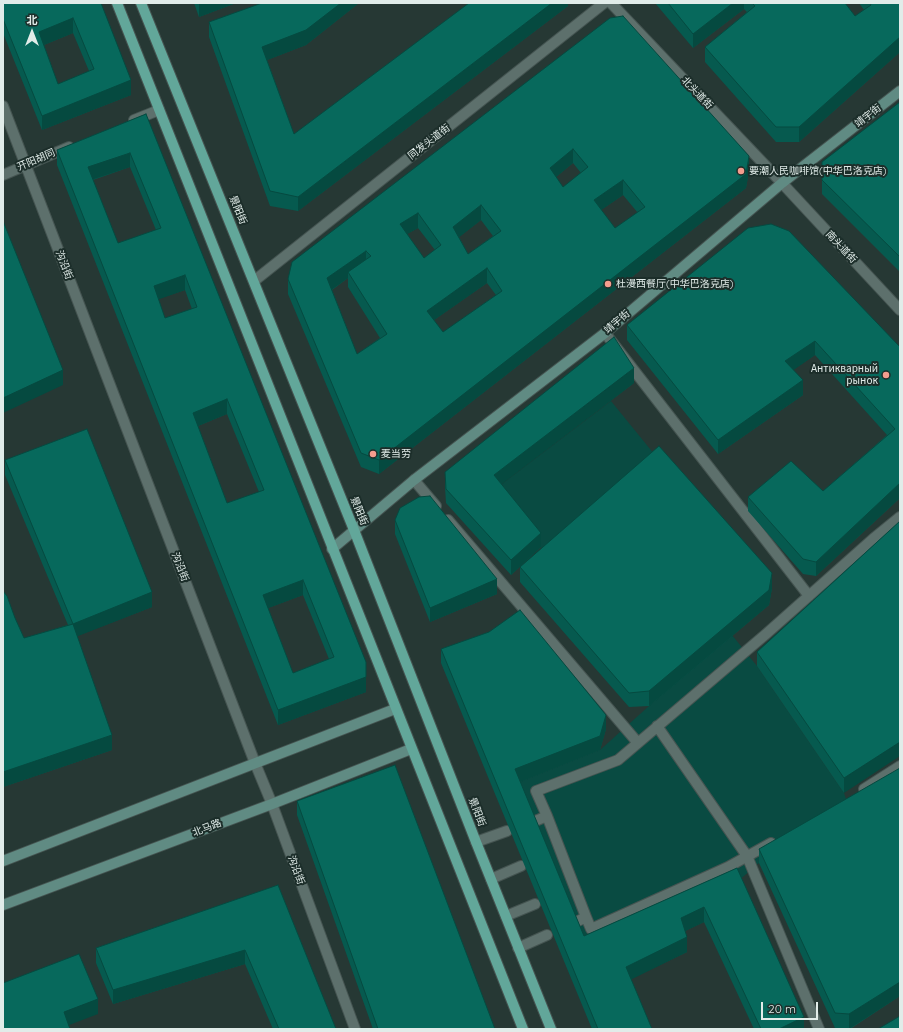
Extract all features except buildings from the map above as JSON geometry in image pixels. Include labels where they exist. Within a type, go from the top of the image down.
[{"type":"main road","points":[[117,3],[395,709],[523,1029]]},
{"type":"main road","name":"景阳街","points":[[141,3],[354,530],[551,1029]]},
{"type":"main road","name":"靖宇街","points":[[332,549],[414,480],[605,333],[782,183],[900,91]]},
{"type":"main road","points":[[3,861],[395,709]]},
{"type":"main road","name":"北马路","points":[[3,905],[272,804],[411,749]]},
{"type":"street","name":"同发头道街","points":[[254,281],[604,3]]},
{"type":"street","name":"北头道街","points":[[611,3],[782,183]]},
{"type":"street","name":"沟沿街","points":[[3,106],[272,804],[355,1029]]},
{"type":"street","points":[[124,124],[159,110]]},
{"type":"street","name":"开阳胡同","points":[[3,175],[75,144]]},
{"type":"street","name":"南头道街","points":[[782,183],[900,310]]},
{"type":"street","points":[[605,333],[809,596]]},
{"type":"street","points":[[414,480],[638,743]]},
{"type":"street","points":[[780,838],[728,867],[591,929],[572,890],[556,851],[547,816],[536,791],[618,760],[900,517]]},
{"type":"street","points":[[657,726],[747,856],[819,1029]]},
{"type":"street","points":[[853,796],[900,766]]},
{"type":"street","points":[[533,822],[547,816]]},
{"type":"street","points":[[476,842],[508,831]]},
{"type":"street","points":[[491,879],[521,866]]},
{"type":"street","points":[[506,916],[535,904]]},
{"type":"street","points":[[574,923],[586,917]]},
{"type":"street","points":[[518,948],[547,935]]},
{"type":"green space","points":[[611,401],[659,460],[549,557],[494,490]]},
{"type":"green space","points":[[732,635],[757,666],[844,793],[850,811],[759,863],[737,882],[584,950],[515,784],[600,750]]},
{"type":"place","name":"要潮人民咖啡馆(中华巴洛克店)","points":[[741,171]]},
{"type":"place","name":"杜漫西餐厅(中华巴洛克店)","points":[[608,284]]},
{"type":"place","name":"Антикварный рынок","points":[[886,375]]},
{"type":"place","name":"麦当劳","points":[[373,454]]}]
